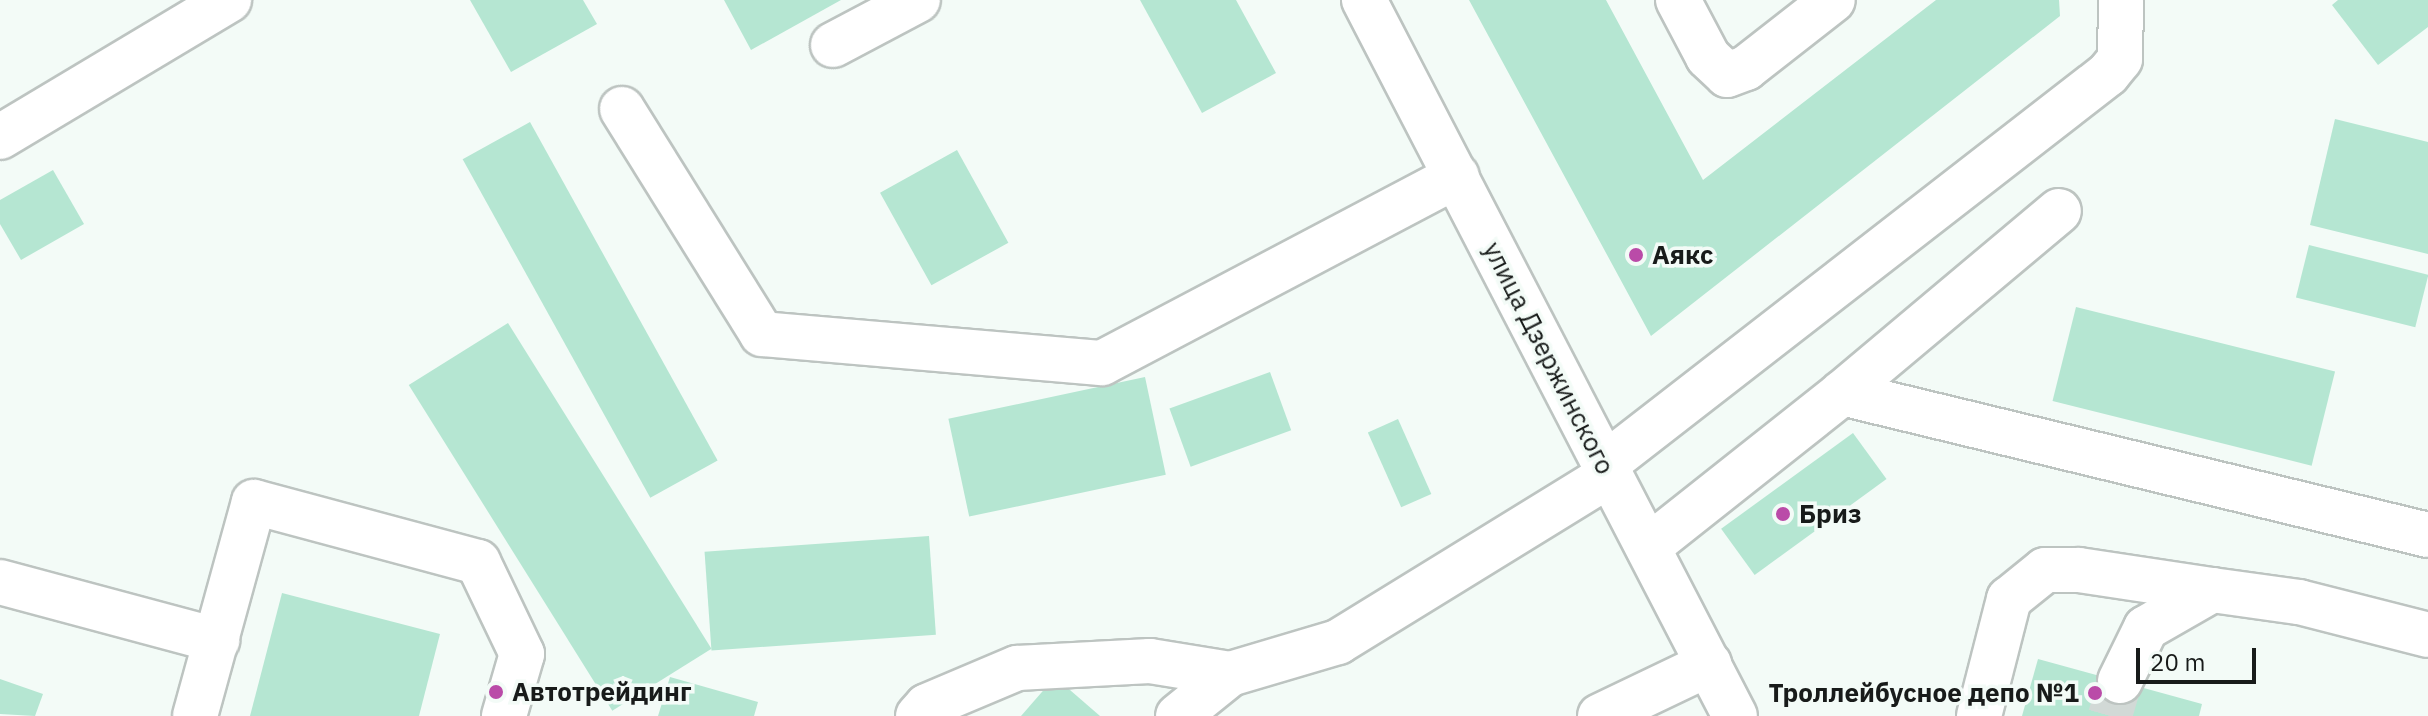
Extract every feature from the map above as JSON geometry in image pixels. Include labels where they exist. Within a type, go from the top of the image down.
[{"type":"main road","points":[[0,137],[229,0]]},
{"type":"main road","points":[[833,45],[918,0]]},
{"type":"main road","name":"улица Дзержинского","points":[[1364,0],[1735,716]]},
{"type":"main road","points":[[1678,0],[1708,57],[1727,75],[1746,68],[1833,0]]},
{"type":"main road","points":[[1178,716],[1230,674],[1338,642],[1606,470],[2108,74],[2120,59],[2121,0]]},
{"type":"main road","points":[[622,109],[762,334],[1102,363],[1457,176]]},
{"type":"main road","points":[[1648,547],[1842,393],[2059,211]]},
{"type":"main road","points":[[1842,393],[2428,535]]},
{"type":"main road","points":[[195,716],[254,502],[478,562],[522,654],[504,716]]},
{"type":"main road","points":[[1979,716],[2009,599],[2045,570],[2079,570],[2299,602],[2428,635]]},
{"type":"main road","points":[[0,582],[217,640]]},
{"type":"main road","points":[[2120,681],[2146,628],[2212,590]]},
{"type":"main road","points":[[918,716],[927,706],[1017,668],[1150,661],[1230,674]]},
{"type":"main road","points":[[1600,716],[1709,664]]},
{"type":"building","points":[[470,0],[583,0],[597,24],[511,72]]},
{"type":"building","points":[[724,0],[841,0],[751,50]]},
{"type":"building","points":[[1140,0],[1236,0],[1276,73],[1202,113]]},
{"type":"building","points":[[1469,0],[1606,0],[1703,180],[1936,0],[2059,0],[2060,16],[1651,336]]},
{"type":"building","points":[[2338,0],[2428,0],[2428,27],[2378,65],[2332,5]]},
{"type":"building","points":[[2335,119],[2428,142],[2428,254],[2310,225]]},
{"type":"building","points":[[530,122],[718,460],[650,498],[463,159]]},
{"type":"building","points":[[957,150],[1008,243],[931,285],[880,193]]},
{"type":"building","points":[[53,170],[84,224],[21,260],[0,224],[0,200]]},
{"type":"building","points":[[2309,245],[2428,275],[2415,327],[2296,297]]},
{"type":"building","points":[[2076,307],[2335,372],[2312,466],[2053,401]]},
{"type":"building","points":[[508,323],[711,649],[612,711],[409,385]]},
{"type":"building","points":[[1270,372],[1291,430],[1191,467],[1169,409]]},
{"type":"building","points":[[1145,377],[1166,475],[969,517],[948,419]]},
{"type":"building","points":[[1398,419],[1431,494],[1401,507],[1368,432]]},
{"type":"building","points":[[1853,433],[1887,479],[1755,575],[1721,529]]},
{"type":"building","points":[[929,536],[936,635],[711,650],[705,552]]},
{"type":"building","points":[[282,593],[440,634],[419,716],[250,716]]},
{"type":"building","name":"Троллейбусное депо №1","points":[[2038,659],[2202,704],[2199,716],[2022,716]]},
{"type":"building","points":[[670,677],[758,702],[754,716],[658,716]]},
{"type":"building","points":[[1055,677],[1100,716],[1021,716]]},
{"type":"building","points":[[0,679],[43,694],[35,716],[0,714]]},
{"type":"tunnel","points":[[2110,716],[2120,681]]},
{"type":"place","name":"Аякс","points":[[1636,255]]},
{"type":"place","name":"Бриз","points":[[1783,514]]},
{"type":"place","name":"Автотрейдинг","points":[[496,692]]},
{"type":"place","name":"Троллейбусное депо №1","points":[[2095,693]]}]
